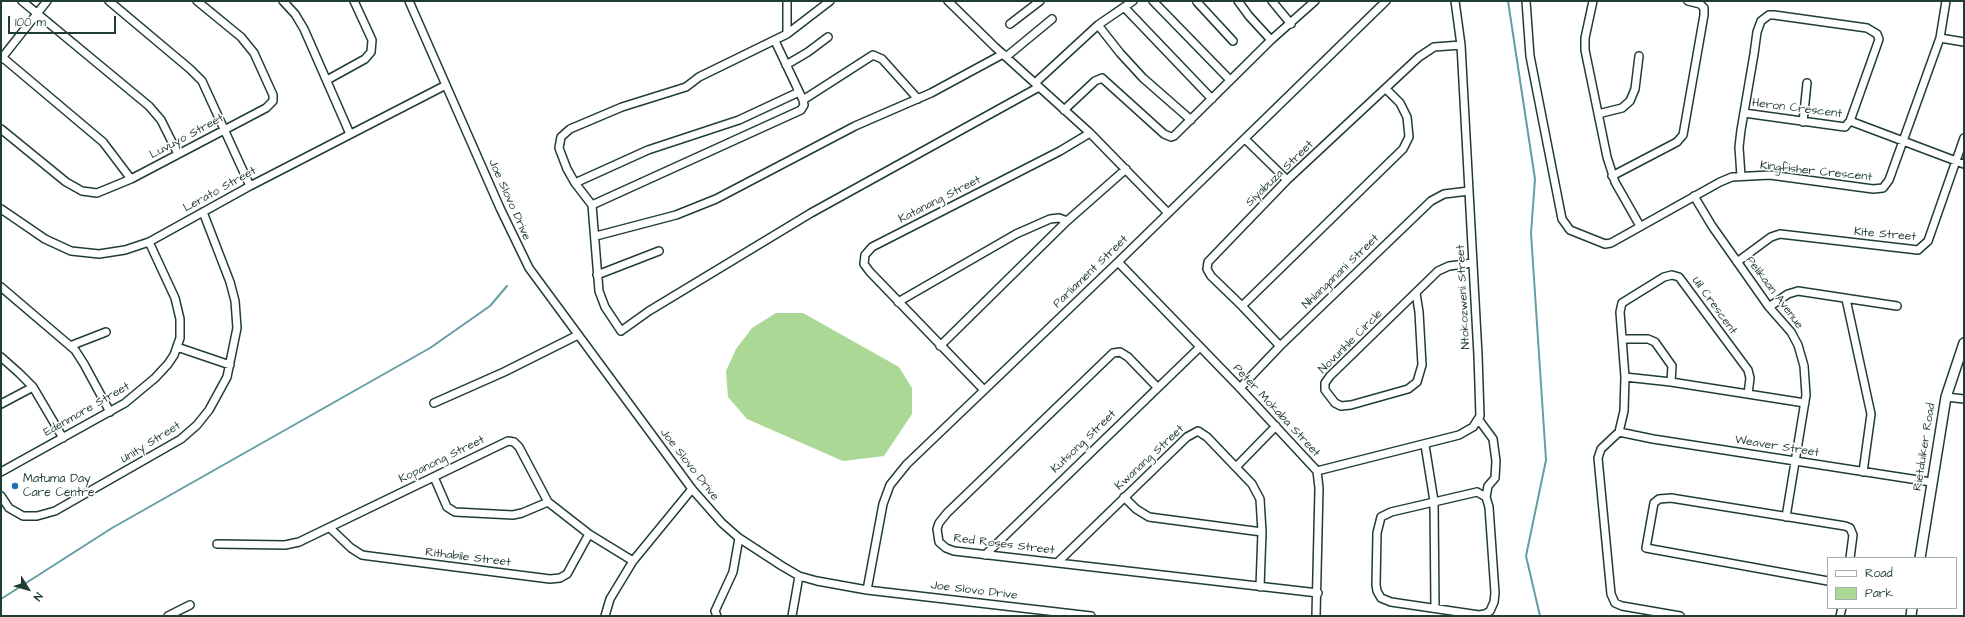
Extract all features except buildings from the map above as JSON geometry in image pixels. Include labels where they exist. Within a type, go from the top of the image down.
[{"type":"street","points":[[22,1],[149,106],[161,120],[178,154]]},
{"type":"street","points":[[47,1],[2,58],[103,142],[131,179]]},
{"type":"street","points":[[109,1],[198,76],[206,87],[250,186]]},
{"type":"street","name":"Luvuyo Street","points":[[1,129],[54,173],[82,191],[89,193],[104,191],[131,179],[269,106],[273,101],[273,95],[251,47],[197,1]]},
{"type":"street","points":[[282,1],[300,21],[350,134]]},
{"type":"street","points":[[327,80],[365,59],[371,52],[372,40],[354,1]]},
{"type":"street","name":"Joe Slovo Drive","points":[[409,1],[522,257],[536,279],[692,489],[722,523],[759,553],[799,576],[817,581],[867,590],[1091,616]]},
{"type":"street","points":[[787,1],[787,34]]},
{"type":"street","points":[[830,1],[787,34],[699,77],[686,87],[622,107],[566,131],[559,140],[559,148],[567,169],[575,183],[592,204],[596,236],[599,291],[606,307],[621,331],[655,307],[811,213],[1037,85],[1098,25],[1128,3],[1212,99]]},
{"type":"street","points":[[948,1],[1005,56],[1090,133],[1168,213]]},
{"type":"street","points":[[1010,24],[1040,1]]},
{"type":"street","points":[[1153,1],[1230,80]]},
{"type":"street","points":[[1197,1],[1234,41]]},
{"type":"street","points":[[1238,1],[1248,16],[1271,40]]},
{"type":"street","points":[[1272,1],[1291,24]]},
{"type":"street","points":[[1064,110],[1095,81],[1102,78],[1168,136],[1174,136],[1192,120],[1271,40],[1291,24],[1315,1]]},
{"type":"street","name":"Parliament Street","points":[[867,590],[880,516],[890,485],[907,464],[1118,262],[1386,1]]},
{"type":"street","name":"Ntokozweni Street","points":[[1455,1],[1460,45],[1473,263],[1480,407],[1478,420]]},
{"type":"street","name":"Kingfisher Crescent","points":[[1526,1],[1530,56],[1562,219],[1567,228],[1605,244],[1611,243],[1725,180],[1740,176],[1770,175],[1881,189],[1887,184],[1940,38],[1946,1]]},
{"type":"street","points":[[1593,1],[1584,43],[1598,114],[1612,176],[1640,226]]},
{"type":"street","points":[[1612,176],[1677,142],[1683,137],[1704,15],[1704,8],[1700,4],[1688,1]]},
{"type":"street","name":"Heron Crescent","points":[[1740,176],[1739,147],[1744,113],[1759,25],[1763,19],[1774,14],[1867,28],[1877,34],[1879,39],[1850,121],[1847,125],[1841,127],[1744,113]]},
{"type":"street","points":[[596,236],[676,215],[716,199],[856,126],[918,99],[1005,56],[1052,18]]},
{"type":"street","points":[[1098,25],[1139,74],[1192,120]]},
{"type":"street","points":[[786,64],[808,52],[828,37]]},
{"type":"street","points":[[1940,38],[1964,42]]},
{"type":"street","points":[[592,204],[801,110],[804,105],[803,100],[775,41]]},
{"type":"street","name":"Siyabuza Street","points":[[1280,346],[1208,272],[1208,262],[1287,180],[1419,57],[1430,49],[1460,45]]},
{"type":"street","points":[[803,100],[873,55],[882,59],[918,99]]},
{"type":"street","points":[[1598,114],[1622,108],[1630,100],[1635,89],[1639,56]]},
{"type":"street","points":[[1803,122],[1807,83]]},
{"type":"street","name":"Lerato Street","points":[[1,209],[45,240],[71,251],[90,254],[108,253],[149,242],[250,186],[446,85]]},
{"type":"street","points":[[1242,306],[1403,149],[1409,137],[1407,117],[1400,103],[1386,89]]},
{"type":"street","points":[[575,183],[648,150],[739,120],[799,92]]},
{"type":"street","points":[[1850,121],[1964,164]]},
{"type":"street","name":"Katanang Street","points":[[984,390],[866,268],[863,260],[868,251],[1090,133]]},
{"type":"street","name":"Kite Street","points":[[1737,262],[1771,237],[1780,234],[1918,250],[1928,241],[1964,138]]},
{"type":"street","points":[[1245,139],[1287,180]]},
{"type":"street","points":[[940,346],[1067,221],[1126,169]]},
{"type":"street","name":"Nhlanganani Street","points":[[1240,388],[1280,346],[1431,201],[1444,194],[1469,191]]},
{"type":"street","name":"Pelikaan Avenue","points":[[1694,196],[1737,262],[1769,307],[1787,328],[1798,345],[1806,378],[1805,404],[1786,517]]},
{"type":"street","name":"Unity Street","points":[[1,496],[8,508],[18,514],[37,516],[64,506],[181,439],[197,425],[216,400],[230,365],[237,328],[235,301],[230,282],[203,212]]},
{"type":"street","points":[[898,302],[1016,234],[1050,219],[1059,218],[1067,221]]},
{"type":"street","name":"Edenmore Street","points":[[1,472],[64,438],[132,398],[155,378],[168,364],[177,347],[181,329],[178,307],[149,242]]},
{"type":"street","points":[[597,275],[659,251]]},
{"type":"street","name":"Peter Mokaba Street","points":[[1118,262],[1240,388],[1317,471],[1319,488],[1318,593],[1316,616]]},
{"type":"street","name":"Novunhle Circle","points":[[1416,293],[1419,312],[1422,365],[1417,382],[1411,388],[1403,391],[1351,405],[1338,405],[1326,393],[1325,386],[1327,379],[1431,278],[1446,267],[1473,263]]},
{"type":"street","name":"Uil Crescent","points":[[1618,432],[1625,406],[1625,377],[1620,312],[1624,301],[1664,277],[1676,276],[1689,290],[1748,370],[1750,378],[1748,394]]},
{"type":"street","points":[[1,287],[70,346],[84,364],[110,412]]},
{"type":"street","points":[[1769,307],[1788,294],[1798,291],[1897,306]]},
{"type":"street","points":[[1846,299],[1871,414],[1863,472]]},
{"type":"street","points":[[70,346],[106,332]]},
{"type":"street","points":[[434,403],[504,372],[578,335]]},
{"type":"street","points":[[1622,339],[1648,339],[1655,342],[1673,368],[1672,382]]},
{"type":"street","name":"Rietduiker Road","points":[[1920,557],[1931,482],[1946,397],[1964,343]]},
{"type":"street","points":[[177,347],[230,365]]},
{"type":"street","name":"Kutsong Street","points":[[985,555],[1200,347]]},
{"type":"street","name":"Red Roses Street","points":[[1157,387],[1128,357],[1117,351],[1109,356],[1040,422],[939,523],[937,538],[946,548],[985,555],[1058,562],[1318,593]]},
{"type":"street","points":[[1,357],[33,387],[64,438]]},
{"type":"street","points":[[1625,377],[1672,382],[1805,404]]},
{"type":"street","points":[[1,404],[33,387]]},
{"type":"street","points":[[1946,397],[1964,399]]},
{"type":"street","points":[[1317,471],[1425,445],[1465,433],[1473,427],[1478,420],[1493,439],[1496,461],[1495,478],[1488,488],[1486,497],[1489,507],[1495,593],[1493,606],[1488,613],[1482,615],[1388,601],[1378,595],[1376,585],[1377,533],[1379,520],[1387,513],[1474,492],[1480,493],[1486,497]]},
{"type":"street","points":[[1236,467],[1276,426]]},
{"type":"street","name":"Kwanang Street","points":[[1058,562],[1193,432],[1198,431],[1204,434],[1252,484],[1260,499],[1262,532],[1260,587]]},
{"type":"street","points":[[1618,432],[1601,449],[1598,464],[1612,598],[1618,605],[1636,613],[1680,616]]},
{"type":"street","name":"Weaver Street","points":[[1618,432],[1630,436],[1931,482]]},
{"type":"street","name":"Kopanong Street","points":[[218,544],[292,544],[330,528],[503,442],[510,441],[519,447],[548,502],[589,534],[633,561]]},
{"type":"street","points":[[1425,445],[1434,501],[1435,608]]},
{"type":"street","points":[[434,477],[447,507],[455,512],[513,515],[522,513],[548,502]]},
{"type":"street","points":[[605,616],[610,598],[633,561],[692,489]]},
{"type":"street","points":[[1124,497],[1136,509],[1149,517],[1262,532]]},
{"type":"street","points":[[1827,581],[1646,548],[1652,508],[1657,500],[1671,498],[1848,527],[1853,535],[1850,557]]},
{"type":"street","name":"Rithabile Street","points":[[330,528],[351,548],[369,556],[550,579],[560,578],[567,574],[589,534]]},
{"type":"street","points":[[717,616],[715,611],[733,572],[739,538]]},
{"type":"street","points":[[792,616],[799,576]]},
{"type":"street","points":[[168,616],[190,605]]},
{"type":"green space","points":[[776,313],[803,313],[899,367],[912,388],[912,414],[884,456],[843,461],[747,419],[728,397],[726,371],[736,349],[752,328]]},
{"type":"waterway","points":[[1508,1],[1535,179],[1531,233],[1546,460],[1526,556],[1540,616]]},
{"type":"waterway","points":[[1,599],[112,528],[430,348],[490,306],[507,286]]},
{"type":"place","name":"Matuma Day Care Centre","points":[[15,486]]}]
